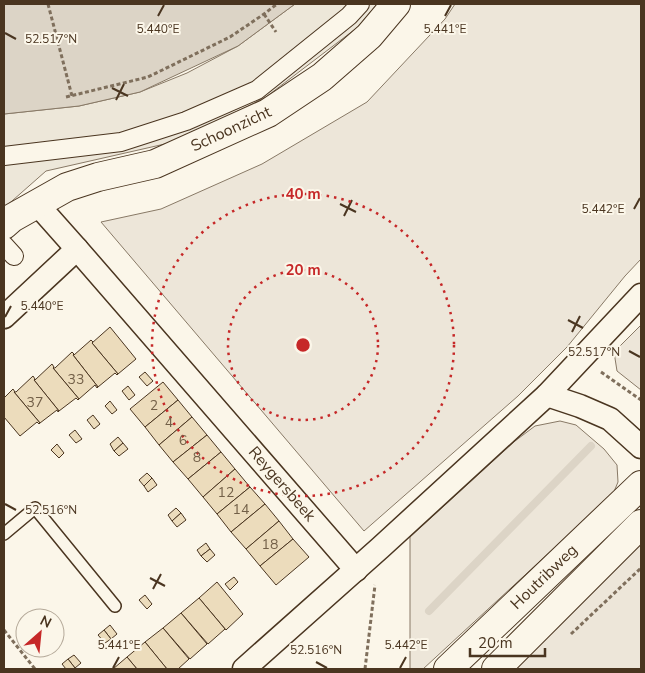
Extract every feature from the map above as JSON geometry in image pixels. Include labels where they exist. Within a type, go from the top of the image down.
[{"type":"main road","name":"Schoonzicht","points":[[4,225],[12,218],[67,187],[98,177],[155,164],[268,113],[322,76],[369,36],[396,4]]},
{"type":"main road","name":"Houtribweg","points":[[448,669],[641,485]]},
{"type":"main road","name":"Houtribweg","points":[[496,669],[641,524]]},
{"type":"street","points":[[4,156],[121,142],[195,117],[257,90],[349,16],[360,4]]},
{"type":"street","name":"Reygersbeek","points":[[37,204],[356,570]]},
{"type":"street","points":[[4,317],[78,249]]},
{"type":"street","points":[[244,669],[356,570],[547,395],[641,295]]},
{"type":"street","points":[[547,395],[610,419],[641,447]]},
{"type":"lane","points":[[4,534],[35,508],[115,606]]},
{"type":"path","points":[[48,4],[72,96]]},
{"type":"path","points":[[66,97],[148,77],[230,37],[277,4]]},
{"type":"path","points":[[264,14],[276,32]]},
{"type":"path","points":[[583,357],[602,373],[641,400]]},
{"type":"path","points":[[365,669],[380,548]]},
{"type":"path","points":[[570,636],[641,568]]},
{"type":"path","points":[[4,630],[36,669]]},
{"type":"shaded area","points":[[4,4],[295,4],[238,46],[140,92],[79,106],[4,114]]},
{"type":"shaded area","points":[[295,4],[377,4],[358,27],[266,97],[178,141],[46,171],[4,208],[4,114],[79,106],[140,92],[187,73],[238,46]]},
{"type":"shaded area","points":[[455,4],[641,4],[641,259],[567,347],[518,396],[364,531],[101,222],[161,209],[262,164],[367,102],[445,19]]},
{"type":"shaded area","points":[[641,325],[641,390],[617,371],[614,352]]},
{"type":"shaded area","points":[[560,421],[576,425],[604,449],[617,465],[618,482],[613,494],[423,669],[410,669],[410,537],[515,441],[535,426]]},
{"type":"shaded area","points":[[641,531],[641,669],[499,669]]},
{"type":"building","points":[[110,327],[136,359],[118,374],[92,343]]},
{"type":"building","points":[[91,340],[118,374],[115,373],[98,387],[73,355]]},
{"type":"building","points":[[72,352],[98,387],[95,385],[79,399],[53,368]]},
{"type":"building","points":[[52,364],[53,368],[79,399],[76,398],[59,411],[34,380]]},
{"type":"building","points":[[145,372],[153,381],[147,386],[139,377]]},
{"type":"building","points":[[33,376],[34,380],[59,411],[57,410],[40,423],[14,392]]},
{"type":"building","points":[[163,382],[178,400],[145,427],[130,409]]},
{"type":"building","points":[[128,386],[135,395],[129,400],[122,391]]},
{"type":"building","points":[[13,389],[40,423],[37,422],[20,436],[4,417],[4,398]]},
{"type":"building","points":[[178,400],[192,417],[159,445],[145,427]]},
{"type":"building","points":[[110,401],[117,410],[112,414],[105,406]]},
{"type":"building","points":[[93,415],[100,424],[94,429],[87,420]]},
{"type":"building","points":[[192,417],[207,435],[173,462],[159,445]]},
{"type":"building","points":[[75,430],[82,439],[76,443],[69,435]]},
{"type":"building","points":[[207,435],[221,452],[188,479],[173,462]]},
{"type":"building","points":[[118,437],[123,443],[114,451],[110,444]]},
{"type":"building","points":[[123,443],[128,449],[119,456],[114,451]]},
{"type":"building","points":[[57,444],[64,453],[59,458],[51,450]]},
{"type":"building","points":[[221,452],[235,469],[203,497],[188,479]]},
{"type":"building","points":[[235,469],[250,487],[217,514],[203,497]]},
{"type":"building","points":[[147,473],[152,478],[144,486],[139,480]]},
{"type":"building","points":[[152,478],[157,485],[148,492],[144,486]]},
{"type":"building","points":[[250,487],[265,504],[231,532],[217,514]]},
{"type":"building","points":[[265,504],[279,521],[246,549],[231,532]]},
{"type":"building","points":[[176,508],[181,513],[172,521],[168,515]]},
{"type":"building","points":[[181,513],[186,520],[177,527],[172,521]]},
{"type":"building","points":[[279,521],[293,539],[260,566],[246,549]]},
{"type":"building","points":[[293,539],[309,557],[276,585],[260,566]]},
{"type":"building","points":[[206,543],[210,549],[201,556],[197,550]]},
{"type":"building","points":[[210,549],[215,555],[207,562],[201,556]]},
{"type":"building","points":[[234,577],[238,582],[230,590],[225,584]]},
{"type":"building","points":[[217,582],[243,614],[226,630],[199,598]]},
{"type":"building","points":[[145,595],[152,604],[147,609],[139,600]]},
{"type":"building","points":[[199,598],[225,629],[208,644],[181,613]]},
{"type":"building","points":[[181,613],[207,644],[190,659],[163,628]]},
{"type":"building","points":[[110,625],[117,634],[111,639],[104,630]]},
{"type":"building","points":[[163,628],[189,659],[178,669],[167,669],[145,642]]},
{"type":"building","points":[[104,630],[111,639],[105,643],[98,635]]},
{"type":"building","points":[[145,642],[167,669],[137,669],[127,657]]},
{"type":"building","points":[[74,655],[81,663],[75,668],[68,659]]},
{"type":"building","points":[[127,657],[137,669],[113,669]]},
{"type":"building","points":[[68,659],[74,669],[66,669],[62,664]]},
{"type":"waterway","points":[[429,611],[591,446]]}]
